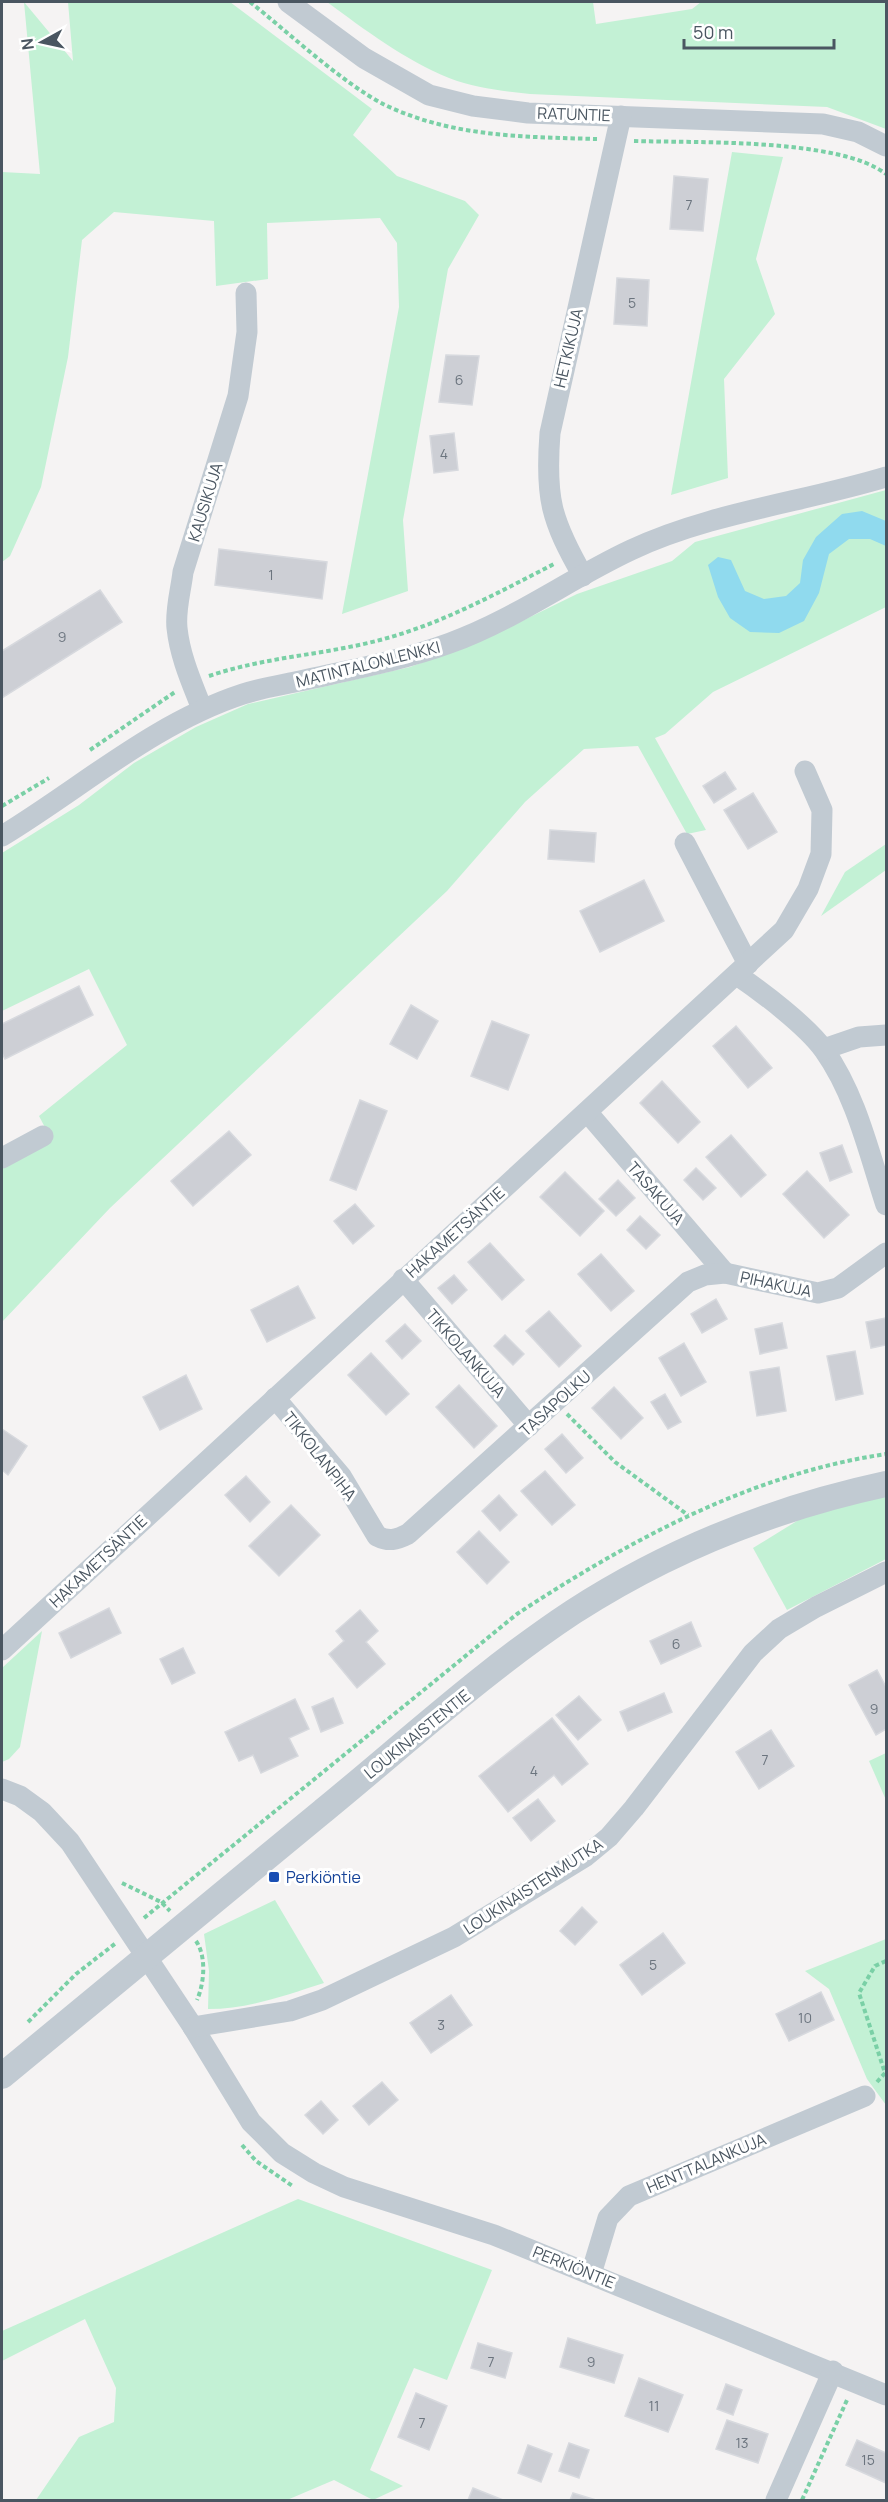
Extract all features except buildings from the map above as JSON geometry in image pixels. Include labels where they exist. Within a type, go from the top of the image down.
[{"type":"street","name":"RATUNTIE","points":[[288,2],[364,58],[429,95],[473,106],[528,113],[823,124],[858,132],[886,146]]},
{"type":"street","name":"HETKIKUJA","points":[[583,576],[560,537],[550,502],[547,468],[550,433],[621,116]]},
{"type":"street","name":"KAUSIKUJA","points":[[202,709],[181,655],[177,626],[179,599],[183,572],[238,396],[247,332],[246,293]]},
{"type":"street","name":"MATINTALONLENKKI","points":[[2,836],[159,733],[202,709],[245,693],[409,657],[451,643],[494,624],[632,550],[687,529],[831,494],[886,477]]},
{"type":"street","name":"HAKAMETSÄNTIE","points":[[2,1650],[402,1279],[588,1113],[784,930],[808,890],[821,854],[822,810],[805,771]]},
{"type":"street","points":[[685,843],[742,970],[824,1049],[858,1120],[886,1205]]},
{"type":"street","points":[[824,1049],[884,1029]]},
{"type":"street","name":"TASAKUJA","points":[[588,1113],[725,1273]]},
{"type":"street","points":[[2,1158],[44,1136]]},
{"type":"street","name":"PIHAKUJA","points":[[725,1273],[818,1293],[838,1288],[886,1253]]},
{"type":"street","name":"TASAPOLKU","points":[[387,1540],[408,1534],[688,1282],[705,1275],[725,1273]]},
{"type":"street","name":"TIKKOLANKUJA","points":[[402,1279],[529,1426]]},
{"type":"street","name":"TIKKOLANPIHA","points":[[275,1398],[341,1476],[377,1536],[387,1540]]},
{"type":"street","name":"LOUKINAISTENTIE","points":[[2,2076],[451,1706],[572,1613],[687,1548],[744,1525],[847,1492],[886,1484]]},
{"type":"street","name":"LOUKINAISTENMUTKA","points":[[193,2027],[290,2011],[322,2000],[454,1937],[586,1856],[609,1837],[634,1808],[728,1683],[762,1645],[779,1629],[816,1607],[886,1572]]},
{"type":"street","name":"PERKIÖNTIE","points":[[2,1789],[20,1796],[42,1812],[70,1842],[193,2027],[251,2122],[282,2153],[314,2173],[344,2187],[494,2235],[833,2371],[886,2395]]},
{"type":"street","name":"HENTTALANKUJA","points":[[591,2274],[608,2218],[629,2196],[864,2096]]},
{"type":"street","points":[[776,2500],[833,2371]]},
{"type":"path","points":[[83,755],[158,702],[192,682],[236,667],[379,640],[411,630],[477,604],[571,555]]},
{"type":"path","points":[[2,806],[55,775]]},
{"type":"path","points":[[556,1402],[615,1462],[688,1515]]},
{"type":"path","points":[[864,2096],[885,2073],[859,1993],[875,1966],[886,1962]]},
{"type":"green space","points":[[24,2],[73,61],[68,2],[230,2],[372,109],[353,135],[397,176],[465,201],[479,215],[448,269],[403,520],[408,591],[342,614],[399,307],[397,243],[380,218],[267,223],[268,279],[216,286],[214,221],[114,212],[82,240],[68,357],[41,487],[10,556],[2,562],[2,172],[40,174]]},
{"type":"green space","points":[[327,2],[593,2],[596,24],[692,9],[701,2],[886,2],[886,129],[827,107],[530,94],[479,87],[433,71],[386,44]]},
{"type":"green space","points":[[732,152],[783,157],[756,259],[775,314],[724,379],[728,478],[671,495]]},
{"type":"green space","points":[[886,490],[886,607],[713,692],[665,734],[655,738],[706,830],[687,834],[638,746],[584,749],[525,802],[447,891],[110,1208],[2,1322],[2,1169],[50,1137],[39,1116],[127,1045],[89,969],[2,1011],[2,853],[79,805],[134,763],[196,727],[248,704],[410,667],[483,640],[577,594],[672,561],[695,542]]},
{"type":"green space","points":[[886,844],[886,870],[821,916],[845,872]]},
{"type":"green space","points":[[886,1494],[886,1559],[787,1610],[753,1548],[805,1516]]},
{"type":"green space","points":[[42,1631],[20,1747],[9,1759],[2,1762],[2,1668]]},
{"type":"green space","points":[[886,1753],[886,1800],[869,1761]]},
{"type":"green space","points":[[275,1900],[324,1983],[253,2004],[208,2009],[209,1971],[204,1934]]},
{"type":"green space","points":[[886,1939],[886,2105],[867,2079],[829,1989],[805,1971]]},
{"type":"green space","points":[[298,2199],[492,2270],[447,2380],[414,2368],[370,2470],[403,2486],[373,2500],[334,2480],[287,2500],[36,2500],[79,2437],[114,2422],[116,2388],[85,2319],[2,2361],[2,2331]]},
{"type":"water","points":[[862,511],[886,521],[886,546],[870,539],[849,539],[829,554],[819,593],[804,621],[779,633],[750,632],[730,618],[718,597],[708,565],[718,557],[731,560],[745,591],[764,599],[786,596],[800,583],[803,560],[816,537],[842,514]]},
{"type":"place","name":"Perkiöntie","points":[[274,1877]]}]
